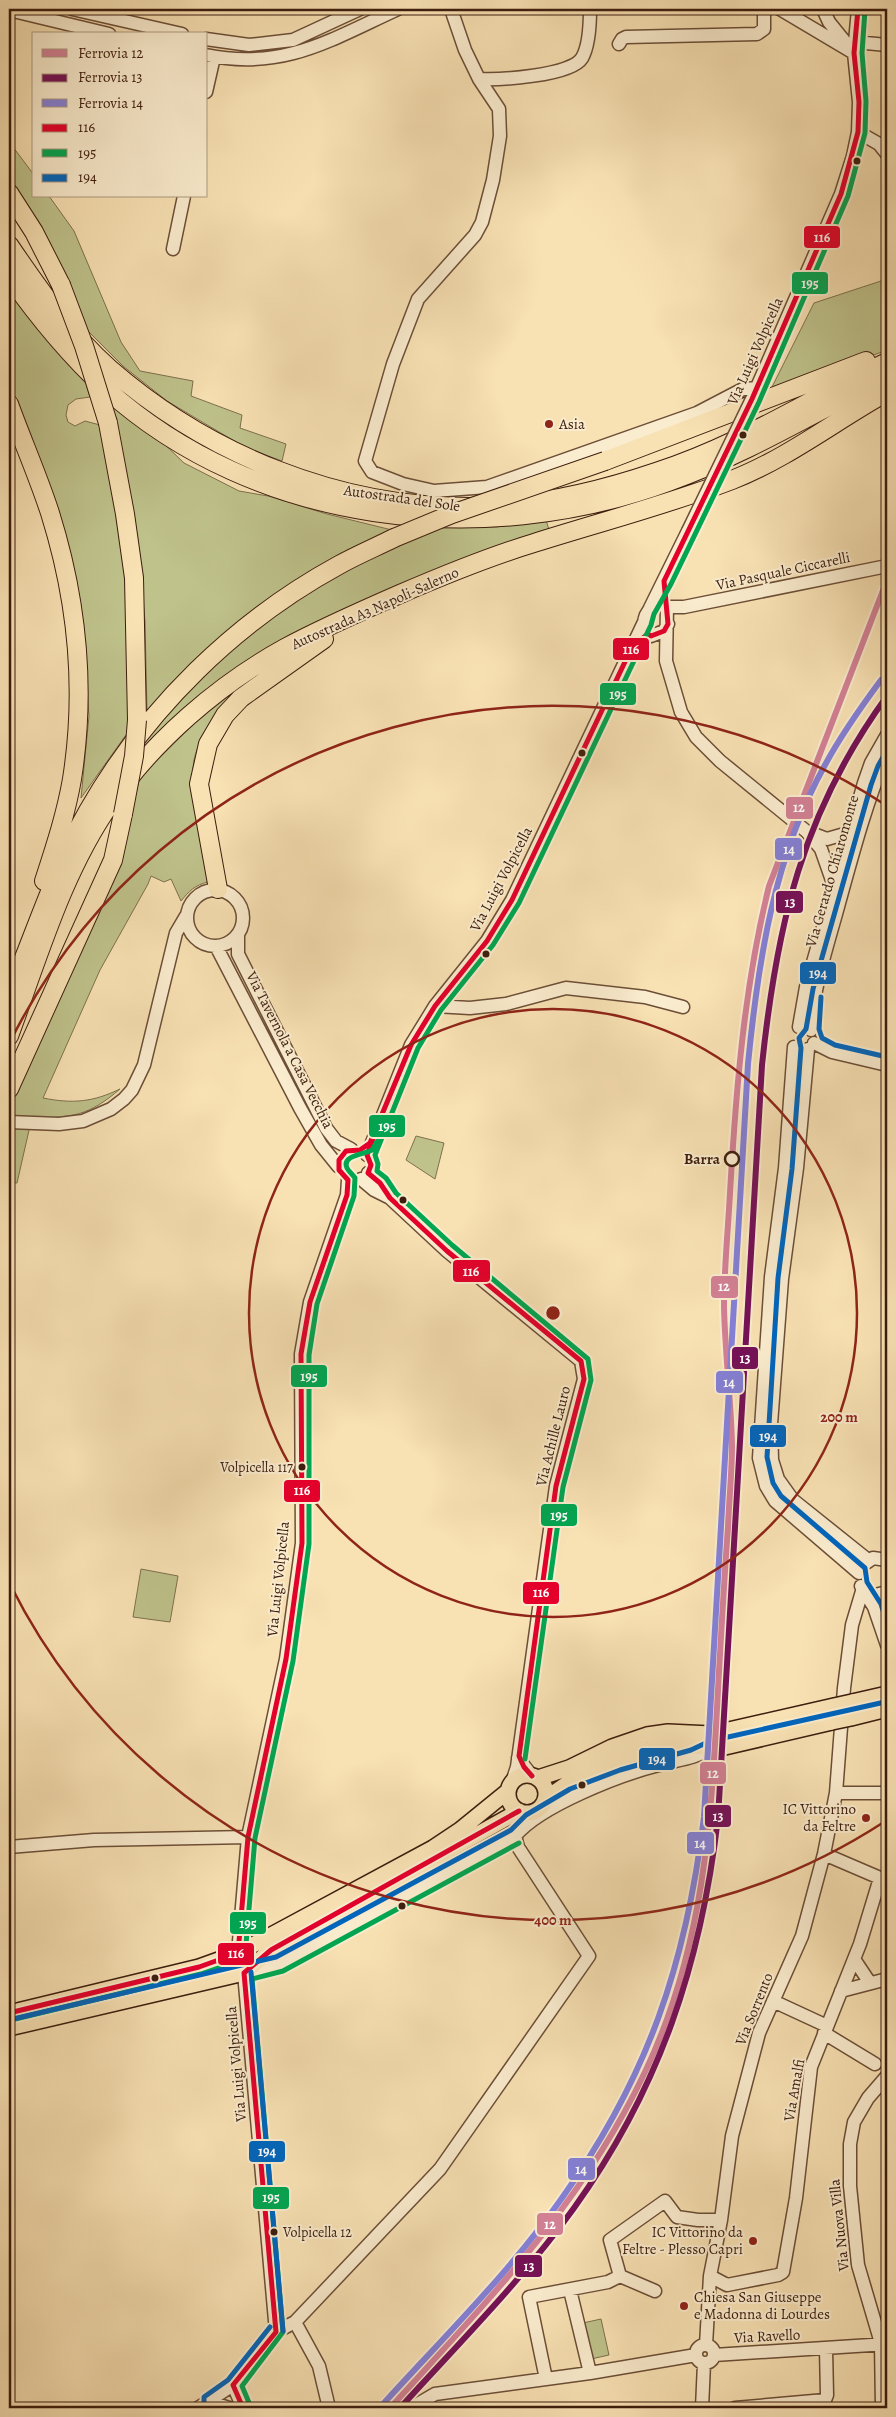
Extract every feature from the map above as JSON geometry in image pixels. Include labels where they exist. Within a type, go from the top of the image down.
[{"type":"highway","points":[[9,193],[34,232],[61,285],[84,346],[108,423],[125,514],[134,578],[137,720],[134,756],[124,814],[112,860],[9,1089]]},
{"type":"highway","name":"Autostrada del Sole","points":[[9,245],[46,299],[75,334],[109,368],[186,426],[228,449],[306,480],[370,496],[415,503],[468,507],[514,504],[563,497],[656,472],[736,439],[887,362]]},
{"type":"highway","name":"Autostrada del Sole","points":[[9,276],[41,320],[108,390],[146,420],[186,446],[226,468],[316,500],[416,518],[460,520],[532,516],[576,508],[636,493],[684,476],[744,450],[887,376]]},
{"type":"highway","points":[[9,995],[68,850],[89,810],[136,740],[160,710],[227,643],[255,621],[339,565],[394,538],[452,514],[605,460],[887,353]]},
{"type":"highway","name":"Autostrada A3 Napoli-Salerno","points":[[9,1036],[70,877],[110,804],[141,766],[200,708],[239,678],[283,649],[354,614],[452,572],[534,543],[677,500],[752,472],[887,392]]},
{"type":"highway","points":[[9,404],[50,513],[62,554],[71,598],[78,683],[78,723],[72,779],[63,821],[43,884],[9,974]]},
{"type":"highway","points":[[218,889],[199,784],[208,744],[225,715],[241,698],[303,652],[340,630],[433,589],[574,531]]},
{"type":"main road","points":[[9,2028],[244,1973],[271,1950],[519,1811],[534,1812],[545,1800],[566,1784],[622,1758],[674,1746],[710,1741],[727,1731],[834,1706],[848,1695],[887,1694]]},
{"type":"main road","points":[[9,2013],[199,1967],[238,1953],[432,1848],[460,1830],[523,1776],[535,1777],[569,1768],[612,1747],[647,1735],[668,1732],[710,1741],[725,1747],[887,1709]]},
{"type":"main road","points":[[535,1777],[545,1788],[545,1800]]},
{"type":"main road","points":[[510,1786],[510,1803],[519,1811]]},
{"type":"street","points":[[72,9],[173,32]]},
{"type":"street","points":[[208,40],[249,45],[293,40],[360,9]]},
{"type":"street","points":[[208,74],[210,56],[253,61],[289,56],[398,9]]},
{"type":"street","points":[[451,9],[465,50],[478,79],[499,109],[500,136],[493,180],[482,222],[475,235],[418,299],[414,308],[393,364],[368,446],[365,461],[372,472],[403,484],[434,491],[487,487],[697,413],[743,389],[755,394]]},
{"type":"street","points":[[478,79],[492,80],[544,73],[569,67],[577,63],[582,58],[587,40],[590,9]]},
{"type":"street","points":[[619,44],[626,37],[757,34],[764,29],[764,9]]},
{"type":"street","points":[[780,9],[854,48],[887,45]]},
{"type":"street","points":[[823,9],[829,22],[854,48]]},
{"type":"street","name":"Via Luigi Volpicella","points":[[362,1149],[411,1045],[435,1006],[487,941],[512,900],[632,647],[648,631],[650,608],[755,394],[841,194],[853,156],[858,132],[859,102],[854,48],[858,9]]},
{"type":"street","points":[[9,10],[101,32]]},
{"type":"street","points":[[858,132],[879,144],[887,154]]},
{"type":"street","points":[[172,249],[184,198]]},
{"type":"street","name":"Via Pasquale Ciccarelli","points":[[648,631],[664,631],[667,614],[684,607],[766,592],[887,566]]},
{"type":"street","name":"Via Luigi Volpicella","points":[[664,580],[667,614],[666,662]]},
{"type":"street","points":[[650,608],[661,603],[667,614]]},
{"type":"street","points":[[648,631],[666,662],[681,712],[696,737],[720,761],[787,817],[817,839],[844,854]]},
{"type":"street","name":"Via Gerardo Chiaromonte","points":[[868,1560],[793,1500],[778,1479],[772,1460],[772,1424],[782,1279],[797,1168],[812,1007],[848,833],[871,763],[887,735]]},
{"type":"street","name":"Via Gerardo Chiaromonte","points":[[808,1037],[806,988],[834,886],[844,854],[887,753]]},
{"type":"street","points":[[817,839],[848,833]]},
{"type":"street","points":[[817,839],[834,886]]},
{"type":"street","points":[[9,1122],[59,1124],[83,1121],[112,1109],[132,1090],[144,1065],[172,947],[188,907],[198,895],[207,890],[218,889],[235,898],[243,915],[238,934],[232,941],[216,946],[206,945],[195,938],[187,926],[186,916]]},
{"type":"street","name":"Via Tavernola a Casa Vecchia","points":[[238,934],[238,954],[313,1103],[336,1140],[362,1149]]},
{"type":"street","points":[[172,947],[195,938]]},
{"type":"street","name":"Via Tavernola a Casa Vecchia","points":[[216,946],[300,1108],[321,1145],[338,1166]]},
{"type":"street","points":[[435,1006],[470,1008],[506,1004],[566,988],[645,997],[683,1007]]},
{"type":"street","points":[[887,1066],[832,1052],[808,1037],[791,1036],[794,1047],[786,1168],[771,1277],[759,1458],[762,1473],[775,1501],[859,1573],[877,1595],[887,1645]]},
{"type":"street","points":[[794,1047],[799,1050],[808,1037]]},
{"type":"street","points":[[362,1149],[371,1166],[365,1176],[348,1180],[341,1174],[338,1166],[342,1155],[362,1149]]},
{"type":"street","name":"Via Achille Lauro","points":[[365,1176],[374,1190],[390,1198],[447,1252],[581,1361],[584,1379],[556,1486],[518,1758],[510,1786]]},
{"type":"street","name":"Via Luigi Volpicella","points":[[238,1953],[248,1837],[286,1660],[302,1543],[301,1354],[310,1302],[347,1195],[348,1180]]},
{"type":"street","points":[[859,1573],[868,1560],[879,1557],[887,1560]]},
{"type":"street","name":"Via Sorrento","points":[[710,2350],[710,2276],[721,2220],[732,2136],[746,2076],[759,2033],[802,1936],[824,1854],[836,1793],[848,1695],[852,1626],[877,1595]]},
{"type":"street","points":[[244,1973],[279,1964],[515,1836],[525,1824],[567,1799],[657,1765],[700,1755],[710,1741]]},
{"type":"street","points":[[518,1758],[535,1777]]},
{"type":"street","points":[[836,1793],[887,1793]]},
{"type":"street","points":[[211,2405],[233,2385],[276,2332],[295,2322],[440,2169],[589,1956],[518,1847],[515,1836]]},
{"type":"street","points":[[9,1847],[94,1840],[248,1837]]},
{"type":"street","name":"Via Amalfi","points":[[710,2276],[727,2285],[778,2275],[782,2272],[796,2198],[811,2066],[854,1959],[880,1878],[824,1854]]},
{"type":"street","points":[[854,1959],[870,1983]]},
{"type":"street","name":"Via Luigi Volpicella","points":[[244,1973],[276,2332]]},
{"type":"street","points":[[841,1991],[887,1979]]},
{"type":"street","points":[[773,2001],[826,2030],[875,2064]]},
{"type":"street","name":"Via Nuova Villa","points":[[882,2408],[884,2343],[858,2265],[850,2186],[850,2144],[854,2122],[868,2098],[887,2076]]},
{"type":"street","points":[[620,2276],[610,2240],[665,2201],[677,2217],[698,2220],[721,2220]]},
{"type":"street","points":[[541,2380],[529,2297],[608,2282],[620,2276]]},
{"type":"street","points":[[620,2276],[654,2291]]},
{"type":"street","points":[[570,2290],[590,2373]]},
{"type":"street","points":[[295,2322],[319,2366],[329,2408]]},
{"type":"street","name":"Via Ravello","points":[[710,2350],[826,2349],[884,2343]]},
{"type":"street","points":[[702,2408],[698,2348],[710,2350]]},
{"type":"street","points":[[735,2408],[825,2400],[828,2395],[826,2349]]},
{"type":"street","points":[[411,2408],[435,2394],[700,2359]]},
{"type":"street","points":[[233,2385],[243,2408]]},
{"type":"street","points":[[198,2408],[211,2405],[229,2408]]},
{"type":"green space","points":[[9,113],[14,116],[10,143],[32,172],[32,198],[50,198],[74,231],[121,342],[140,371],[193,381],[191,396],[242,415],[240,428],[286,444],[282,461],[246,448],[167,401],[123,366],[81,324],[9,188]]},
{"type":"green space","points":[[887,279],[887,350],[768,395],[814,303]]},
{"type":"green space","points":[[9,291],[56,350],[85,381],[90,397],[76,399],[68,405],[66,415],[68,422],[75,426],[85,421],[100,425],[119,524],[129,613],[128,732],[81,798],[89,716],[81,606],[55,504],[9,384]]},
{"type":"green space","points":[[108,401],[156,436],[184,463],[239,491],[268,496],[327,514],[392,530],[365,543],[147,713],[145,621],[139,555]]},
{"type":"green space","points":[[546,520],[550,533],[339,615],[140,756],[140,745],[165,713],[213,664],[294,600],[353,564],[441,525],[496,527]]},
{"type":"green space","points":[[243,685],[213,719],[197,749],[194,760],[195,803],[208,882],[193,889],[181,901],[171,879],[164,882],[151,876],[100,970],[43,1098],[83,1101],[101,1097],[120,1089],[99,1105],[79,1114],[58,1117],[32,1117],[17,1183],[9,1182],[9,1099],[75,953],[132,809],[140,777],[219,699]]},
{"type":"green space","points":[[416,1136],[444,1143],[435,1179],[406,1160]]},
{"type":"green space","points":[[141,1569],[178,1576],[170,1622],[133,1617]]},
{"type":"green space","points":[[601,2319],[609,2355],[591,2359],[583,2323]]},
{"type":"rail line","name":"12","points":[[390,2408],[531,2249],[592,2165],[620,2120],[645,2072],[665,2025],[680,1979],[701,1885],[712,1789],[732,1455],[724,1307],[725,1278],[735,1116],[747,1000],[760,924],[769,886],[887,580]]},
{"type":"rail line","name":"14","points":[[384,2403],[499,2278],[562,2198],[592,2153],[618,2108],[640,2063],[674,1970],[686,1922],[704,1817],[748,1064],[763,949],[781,873],[807,800],[851,721],[881,680]]},
{"type":"rail line","name":"13","points":[[400,2408],[490,2311],[554,2235],[604,2163],[630,2117],[653,2070],[672,2023],[688,1974],[700,1924],[718,1818],[762,1065],[768,1013],[786,917],[798,871],[814,827],[834,783],[858,740],[887,696]]},
{"type":"transit line","name":"116","points":[[9,2013],[199,1967],[238,1953],[248,1837],[286,1659],[302,1543],[301,1354],[310,1302],[347,1195],[348,1180],[339,1170],[339,1160],[346,1151],[360,1150],[370,1143],[411,1045],[435,1006],[487,941],[512,900],[632,647],[648,634],[651,636],[664,631],[668,624],[664,581],[752,399],[841,194],[858,132],[859,102],[854,53],[858,9]]},
{"type":"transit line","name":"195","points":[[525,1759],[563,1487],[591,1380],[588,1359],[452,1245],[396,1193],[386,1178],[377,1171],[378,1164],[375,1155],[418,1048],[441,1010],[493,945],[519,903],[651,625],[654,614],[671,584],[759,402],[848,196],[865,133],[866,101],[862,53],[865,10]]},
{"type":"transit line","name":"194","points":[[887,750],[878,766],[871,785],[813,989],[806,1029],[799,1038],[801,1048],[792,1169],[778,1278],[767,1457],[773,1483],[781,1496],[865,1568],[867,1582],[881,1604],[887,1623]]},
{"type":"transit line","name":"194","points":[[821,997],[819,1029],[822,1038],[835,1045],[887,1057]]},
{"type":"transit line","name":"116","points":[[376,1130],[367,1155],[371,1165],[368,1173],[380,1183],[390,1198],[447,1251],[581,1361],[584,1379],[556,1486],[519,1756],[524,1767],[532,1776]]},
{"type":"transit line","name":"195","points":[[11,2020],[201,1974],[241,1960],[245,1956],[255,1838],[293,1661],[309,1544],[309,1355],[317,1304],[354,1196],[355,1178],[346,1164],[351,1158],[372,1150],[384,1130]]},
{"type":"transit line","name":"194","points":[[9,2020],[276,1957],[511,1830],[526,1815],[570,1789],[620,1770],[691,1750],[710,1741],[885,1702]]},
{"type":"transit line","name":"116","points":[[243,2408],[233,2385],[276,2332],[244,1973],[271,1950],[519,1811]]},
{"type":"transit line","name":"195","points":[[250,2405],[242,2386],[283,2332],[252,1979],[283,1971],[519,1843]]},
{"type":"transit line","name":"194","points":[[251,1972],[283,2331]]},
{"type":"transit line","name":"194","points":[[204,2408],[204,2397],[228,2380],[270,2327]]},
{"type":"place","name":"Asia","points":[[549,424]]},
{"type":"place","name":"Barra","points":[[732,1159]]},
{"type":"place","name":"Volpicella 117","points":[[302,1467]]},
{"type":"place","name":"IC Vittorino da Feltre","points":[[866,1818]]},
{"type":"place","name":"Volpicella 12","points":[[274,2232]]},
{"type":"place","name":"IC Vittorino da Feltre - Plesso Capri","points":[[753,2241]]},
{"type":"place","name":"Chiesa San Giuseppe e Madonna di Lourdes","points":[[684,2306]]}]
